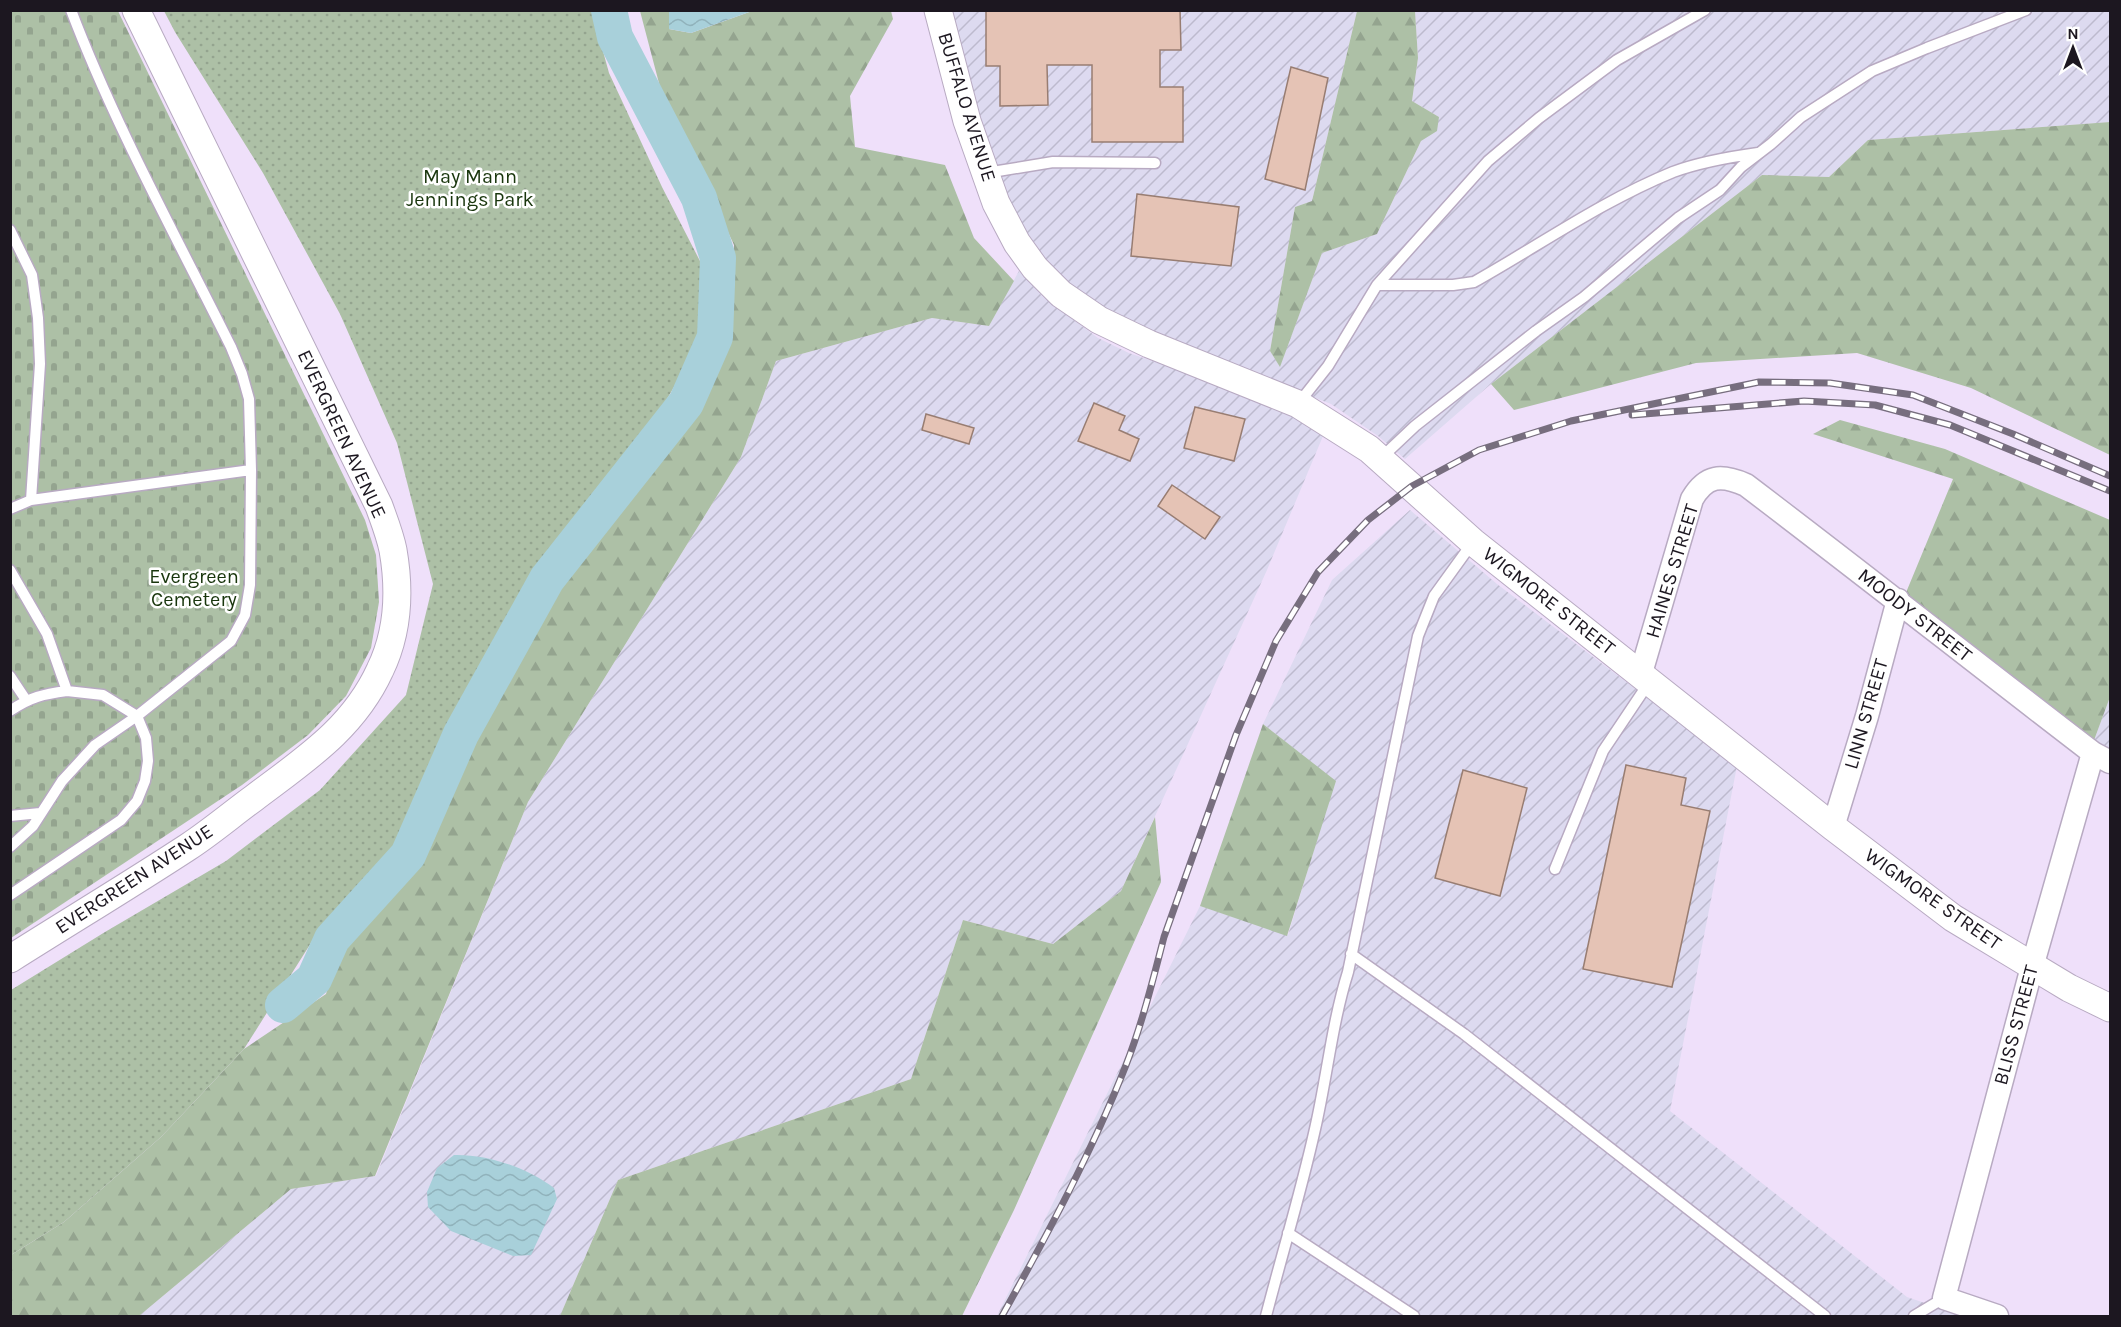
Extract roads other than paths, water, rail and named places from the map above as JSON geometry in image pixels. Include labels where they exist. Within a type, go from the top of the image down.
[{"type":"street","name":"EVERGREEN AVENUE","points":[[10,959],[190,846],[315,752],[343,727],[362,704],[381,669],[391,640],[396,614],[397,582],[393,548],[380,506],[136,10]]},
{"type":"street","name":"BUFFALO AVENUE","points":[[938,10],[967,121],[996,203]]},
{"type":"street","name":"WIGMORE STREET","points":[[996,203],[1017,243],[1035,268],[1061,294],[1099,320],[1149,344],[1298,404],[1369,449],[1473,542],[1833,827],[1953,918],[2032,967],[2110,1008]]},
{"type":"street","name":"MOODY STREET","points":[[1716,478],[1731,478],[1746,485],[2102,758]]},
{"type":"street","name":"HAINES STREET","points":[[1646,677],[1692,500],[1698,488],[1716,478]]},
{"type":"street","name":"LINN STREET","points":[[1833,827],[1867,716],[1898,600]]},
{"type":"street","name":"BLISS STREET","points":[[1944,1298],[2032,967],[2102,758]]},
{"type":"street","points":[[1944,1298],[1997,1317]]},
{"type":"lane","points":[[10,847],[33,826],[62,781],[94,746],[137,716],[231,641],[245,615],[250,585],[249,399],[242,374],[231,347],[118,120],[88,55],[71,10]]},
{"type":"lane","points":[[1298,404],[1328,366],[1377,285],[1488,161],[1539,118],[1617,60],[1705,10]]},
{"type":"lane","points":[[1380,459],[1415,426],[1536,331],[1584,297],[1678,218],[1720,190],[1741,167],[1801,117],[1872,71],[2026,10]]},
{"type":"lane","points":[[1377,285],[1453,285],[1474,282],[1583,217],[1636,189],[1674,172],[1714,160],[1759,153]]},
{"type":"lane","points":[[986,173],[1053,162],[1155,163]]},
{"type":"lane","points":[[10,231],[32,275],[38,318],[39,364],[31,501]]},
{"type":"lane","points":[[10,509],[31,501],[251,470]]},
{"type":"lane","points":[[1266,1317],[1315,1131],[1337,1005],[1351,954],[1418,636],[1434,596],[1473,542]]},
{"type":"lane","points":[[10,570],[47,634],[67,691]]},
{"type":"lane","points":[[10,676],[26,699]]},
{"type":"lane","points":[[1555,869],[1603,751],[1646,677]]},
{"type":"lane","points":[[10,711],[26,699],[47,693],[67,691],[104,694],[137,716],[146,738],[148,761],[145,780],[137,801],[121,819],[10,895]]},
{"type":"lane","points":[[10,816],[40,813]]},
{"type":"lane","points":[[1351,954],[1464,1034],[1825,1316]]},
{"type":"lane","points":[[1288,1233],[1414,1317]]},
{"type":"lane","points":[[1914,1317],[1944,1298]]},
{"type":"water","points":[[669,10],[752,11],[691,33],[669,29]]},
{"type":"water","points":[[454,1155],[480,1157],[507,1164],[532,1174],[554,1188],[557,1199],[531,1255],[513,1256],[451,1231],[428,1207],[427,1192],[437,1168]]},
{"type":"waterway","points":[[283,1005],[314,979],[332,939],[408,855],[461,734],[547,579],[686,403],[715,337],[718,258],[699,198],[615,37],[609,10]]},
{"type":"railway","points":[[1002,1316],[1084,1161],[1126,1065],[1142,1018],[1164,937],[1236,735],[1276,641],[1318,572],[1368,520],[1412,486],[1479,450],[1571,421],[1759,382],[1830,383],[1913,395],[2013,434],[2110,476]]},
{"type":"railway","points":[[1632,415],[1804,401],[1875,405],[1950,425],[2110,491]]},
{"type":"park label","name":"May Mann Jennings Park","points":[[470,188]]},
{"type":"park label","name":"Evergreen Cemetery","points":[[194,588]]}]
